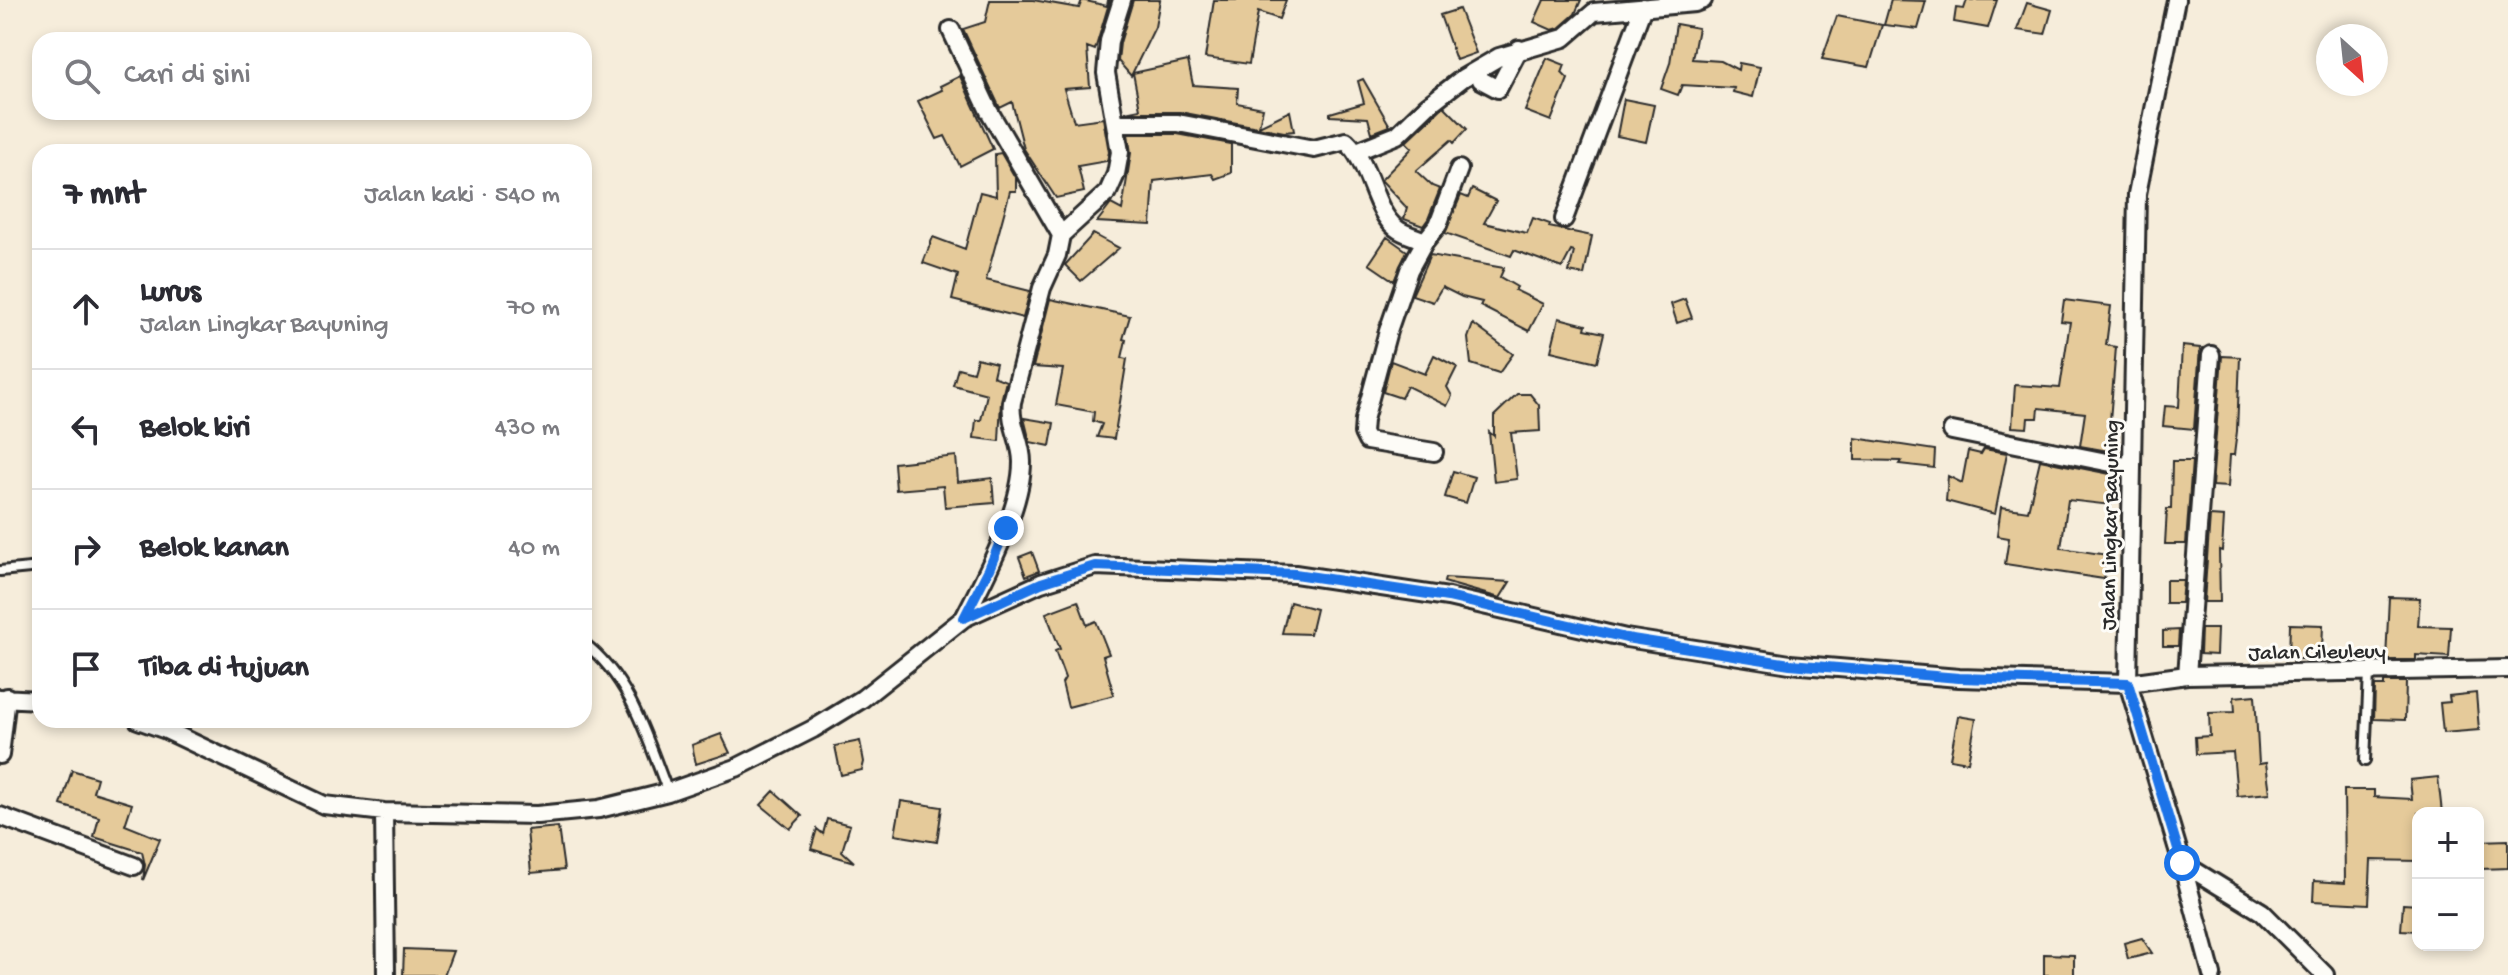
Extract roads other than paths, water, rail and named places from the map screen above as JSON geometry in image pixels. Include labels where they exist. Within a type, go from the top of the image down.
[{"type":"street","points":[[160,728],[324,805],[384,812],[537,815],[599,809],[668,792],[736,768],[813,729],[862,699],[964,618],[995,556],[1022,476],[1022,458],[1010,414],[1042,288],[1057,255],[1061,235],[1108,192],[1116,174],[1120,152],[1106,73],[1109,41],[1122,0]]},
{"type":"street","points":[[1357,151],[1397,135],[1463,78],[1519,49],[1564,38],[1594,12],[1703,0]]},
{"type":"street","name":"Jalan Lingkar Bayuning","points":[[2176,0],[2137,194],[2128,683],[2212,975]]},
{"type":"street","points":[[1564,219],[1643,7]]},
{"type":"street","points":[[951,30],[989,111],[1061,235]]},
{"type":"street","points":[[1481,80],[1498,89],[1519,49]]},
{"type":"street","points":[[1115,123],[1178,123],[1314,149],[1346,141],[1357,151],[1386,216],[1398,230],[1425,241]]},
{"type":"street","points":[[1434,452],[1367,441],[1363,433],[1364,420],[1388,331],[1409,270],[1438,225],[1459,169]]},
{"type":"street","points":[[2187,675],[2211,355]]},
{"type":"street","points":[[1952,431],[2131,467]]},
{"type":"street","name":"Jalan Cileuleuy","points":[[964,618],[1041,583],[1095,566],[1295,574],[1448,597],[1626,638],[1790,664],[1959,678],[2128,683],[2187,675],[2508,669]]},
{"type":"street","points":[[0,755],[4,697],[32,699]]},
{"type":"street","points":[[384,812],[386,975]]},
{"type":"street","points":[[0,816],[134,866]]},
{"type":"street","points":[[2182,863],[2262,912],[2325,975]]},
{"type":"lane","points":[[0,571],[32,568]]},
{"type":"lane","points":[[592,650],[624,687],[668,792]]},
{"type":"lane","points":[[2365,761],[2369,671]]}]
